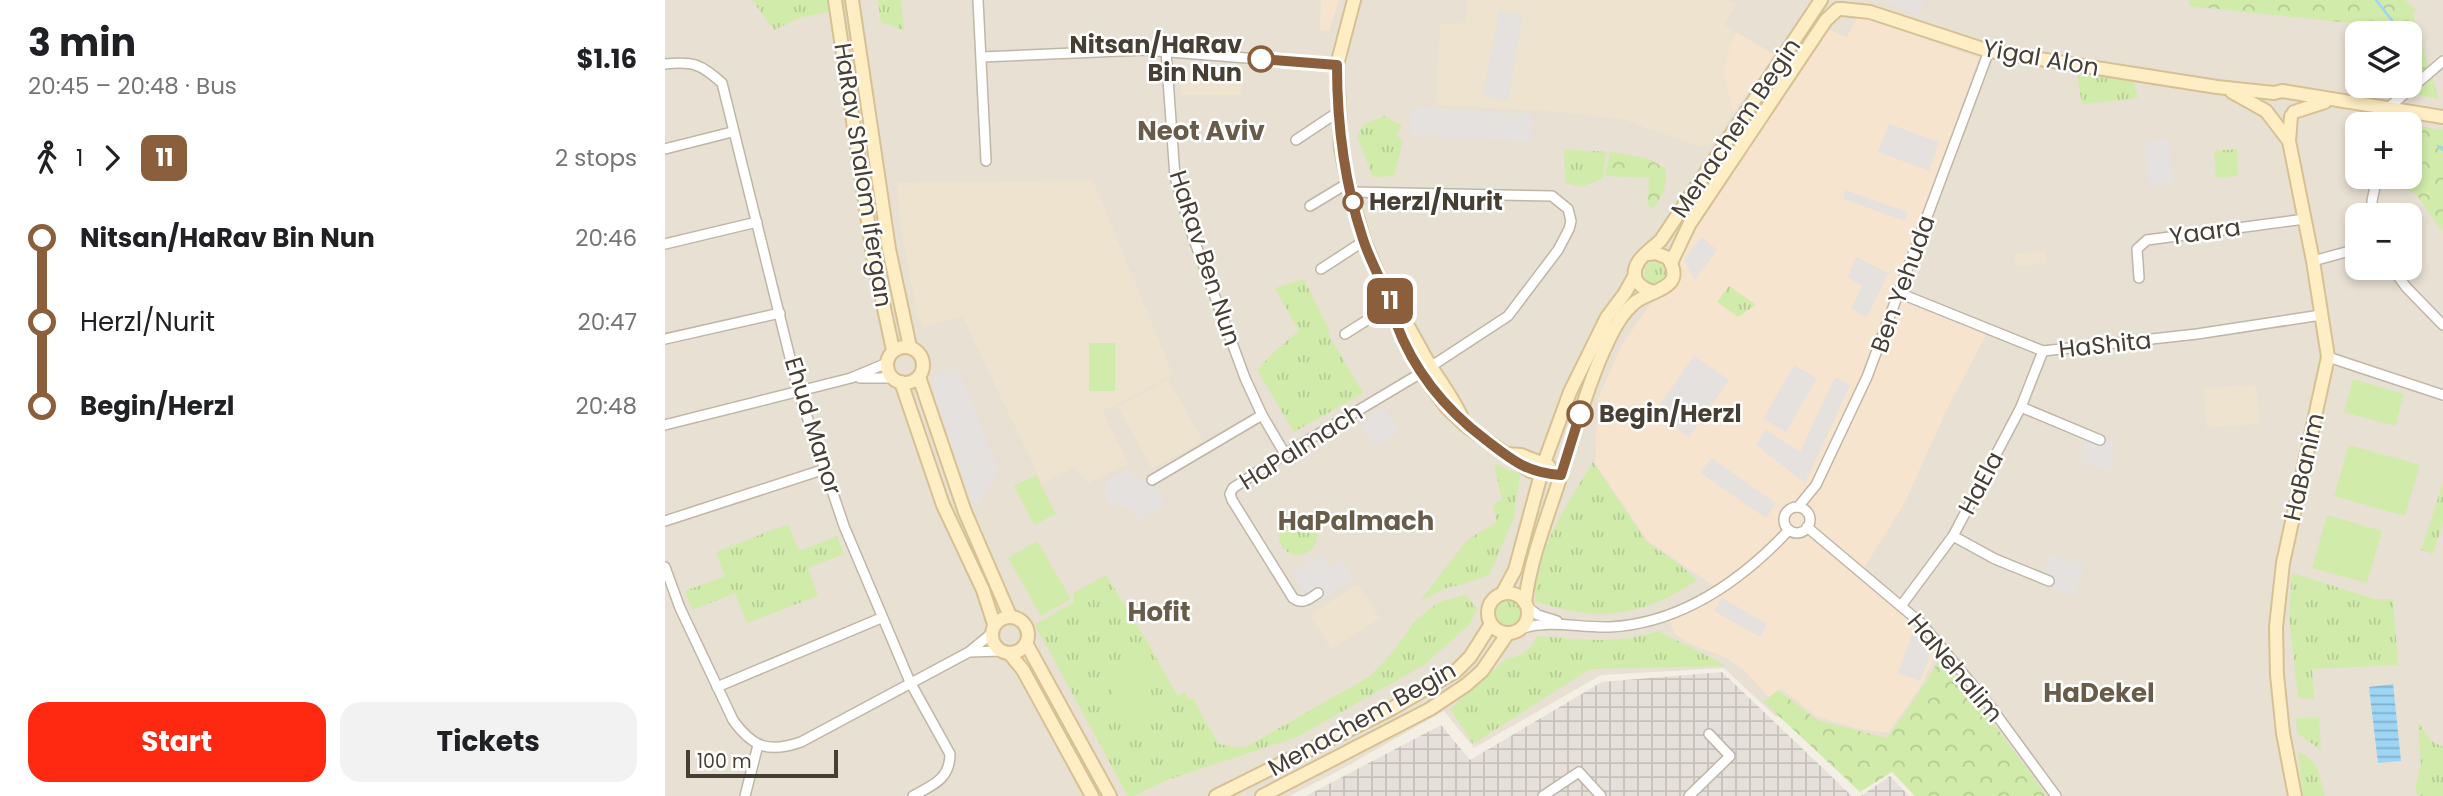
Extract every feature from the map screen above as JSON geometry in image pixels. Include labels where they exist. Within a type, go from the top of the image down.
[{"type":"main road","name":"HaRav Shalom Ifergan","points":[[835,0],[873,250],[893,350]]},
{"type":"main road","name":"HaRav Shalom Ifergan","points":[[852,0],[889,250],[910,348]]},
{"type":"main road","points":[[1354,0],[1337,65],[1341,149],[1364,241],[1391,305],[1395,322],[1447,408],[1465,425],[1503,453],[1521,456],[1561,475]]},
{"type":"main road","points":[[1821,0],[1829,7],[1840,9]]},
{"type":"main road","name":"Menachem Begin","points":[[1647,254],[1661,240],[1821,0]]},
{"type":"main road","name":"Menachem Begin","points":[[1671,263],[1689,225],[1826,20],[1854,0]]},
{"type":"main road","points":[[1860,0],[1870,12]]},
{"type":"main road","name":"Yigal Alon","points":[[1840,9],[1870,12],[1989,51],[2217,87],[2274,93]]},
{"type":"main road","name":"Yigal Alon","points":[[2217,87],[2240,96],[2269,115]]},
{"type":"main road","points":[[2332,100],[2292,114],[2283,120],[2269,115],[2266,103],[2274,93],[2282,91],[2443,117]]},
{"type":"main road","points":[[2289,94],[2294,102],[2292,114]]},
{"type":"main road","name":"HaBanim","points":[[2292,114],[2289,141],[2313,261],[2328,358],[2283,563],[2276,626],[2277,675],[2283,733],[2295,796]]},
{"type":"main road","name":"HaBanim","points":[[2269,115],[2289,141]]},
{"type":"main road","points":[[1647,254],[1661,255],[1671,263],[1671,282],[1663,289],[1634,303],[1610,337],[1580,414],[1542,531],[1527,586],[1527,617],[1514,631],[1498,630],[1491,624],[1489,608],[1494,599],[1502,594],[1515,570],[1543,468],[1570,392],[1588,352],[1635,275],[1637,263],[1647,254]]},
{"type":"main road","points":[[1635,275],[1643,288],[1654,292]]},
{"type":"main road","points":[[897,380],[912,382],[919,377],[923,360],[917,351],[910,348],[893,350],[887,363],[888,371],[897,380],[943,505],[983,590],[993,629],[993,643],[1023,670],[1092,796]]},
{"type":"main road","points":[[919,377],[965,512],[1010,616]]},
{"type":"main road","points":[[1502,594],[1515,595],[1526,605]]},
{"type":"main road","points":[[993,629],[1002,618],[1010,616],[1026,626],[1026,643],[1110,796]]},
{"type":"main road","name":"Menachem Begin","points":[[1216,796],[1391,709],[1456,671],[1470,657],[1491,624]]},
{"type":"main road","name":"Menachem Begin","points":[[1262,796],[1430,709],[1482,671],[1514,631]]},
{"type":"main road","points":[[1005,652],[1019,650],[1026,643]]},
{"type":"street","points":[[978,0],[986,161]]},
{"type":"street","points":[[982,57],[1144,50],[1337,65]]},
{"type":"street","name":"HaRav Ben Nun","points":[[1166,51],[1175,177],[1212,291],[1262,415],[1285,454]]},
{"type":"street","name":"Ben Yehuda","points":[[1798,507],[1816,485],[1867,377],[1989,51]]},
{"type":"street","name":"Ehud Manor","points":[[665,64],[686,61],[705,67],[722,83],[798,390],[849,540],[881,618],[910,682],[950,754],[950,767],[945,776],[913,796]]},
{"type":"street","points":[[2387,112],[2388,108],[2443,61]]},
{"type":"street","points":[[1296,140],[1338,112]]},
{"type":"street","points":[[665,149],[732,132]]},
{"type":"street","points":[[1310,206],[1349,188]]},
{"type":"street","name":"HaPalmach","points":[[1318,593],[1305,602],[1298,602],[1293,597],[1230,494],[1233,488],[1426,370],[1508,316],[1558,250],[1571,221],[1568,209],[1552,196],[1349,188]]},
{"type":"street","name":"Yaara","points":[[2139,278],[2137,250],[2147,240],[2305,219]]},
{"type":"street","points":[[665,244],[757,222]]},
{"type":"street","points":[[1321,269],[1364,241]]},
{"type":"street","points":[[2313,261],[2345,252]]},
{"type":"street","points":[[2401,280],[2443,326]]},
{"type":"street","name":"HaShita","points":[[1899,293],[2043,351],[2197,334],[2321,315]]},
{"type":"street","points":[[1345,334],[1391,305]]},
{"type":"street","points":[[665,338],[780,313]]},
{"type":"street","name":"HaEla","points":[[1901,606],[1953,536],[2021,407],[2043,351]]},
{"type":"street","points":[[2328,358],[2443,395]]},
{"type":"street","points":[[665,425],[851,378],[887,363]]},
{"type":"street","points":[[851,378],[897,380]]},
{"type":"street","points":[[2021,407],[2100,440]]},
{"type":"street","points":[[1151,480],[1262,415]]},
{"type":"street","points":[[665,521],[825,469]]},
{"type":"street","points":[[1798,507],[1808,514],[1807,527],[1800,532],[1789,530],[1784,523],[1785,515],[1790,509],[1798,507]]},
{"type":"street","name":"HaNehalim","points":[[1807,527],[1901,606],[1936,640],[1990,706],[2056,796]]},
{"type":"street","points":[[1514,631],[1541,624],[1608,627],[1643,623],[1672,614],[1720,591],[1789,530]]},
{"type":"street","points":[[1953,536],[1996,559],[2049,581]]},
{"type":"street","points":[[665,567],[680,608],[733,720],[743,734],[758,745],[782,749],[801,742],[969,652],[993,629]]},
{"type":"street","points":[[1526,605],[1538,615],[1565,623]]},
{"type":"street","points":[[717,687],[881,618]]},
{"type":"street","points":[[969,652],[1005,652]]},
{"type":"street","points":[[1689,796],[1730,756],[1709,734]]},
{"type":"street","points":[[745,796],[758,745]]},
{"type":"street","points":[[1542,796],[1579,772],[1601,796]]},
{"type":"shaded area","points":[[665,0],[2443,0],[2443,796],[2044,796],[1949,660],[1888,742],[1775,716],[1724,668],[1601,675],[1474,748],[1444,711],[1290,796],[665,796]]},
{"type":"shaded area","points":[[1321,0],[1339,0],[1329,31],[1320,30]]},
{"type":"shaded area","points":[[1467,0],[1728,0],[1736,4],[1724,25],[1736,32],[1729,48],[1724,74],[1733,113],[1713,143],[1701,147],[1622,119],[1550,111],[1436,105],[1440,24],[1466,23]]},
{"type":"shaded area","points":[[1885,0],[1925,0],[1917,16]]},
{"type":"shaded area","points":[[1499,10],[1523,14],[1508,101],[1483,96]]},
{"type":"shaded area","points":[[1858,15],[1979,58],[1894,293],[1988,331],[1947,409],[1905,502],[1862,571],[1902,608],[1938,647],[1923,683],[1888,733],[1855,728],[1816,716],[1781,688],[1769,697],[1745,671],[1727,658],[1690,644],[1675,634],[1669,621],[1724,593],[1647,540],[1595,463],[1598,398],[1622,345],[1649,306],[1674,288],[1681,249],[1827,29],[1847,37]]},
{"type":"shaded area","points":[[1736,32],[1775,55],[1733,113],[1724,74],[1729,48]]},
{"type":"shaded area","points":[[1182,72],[1241,73],[1241,95],[1181,95]]},
{"type":"shaded area","points":[[1411,107],[1533,114],[1531,141],[1410,135]]},
{"type":"shaded area","points":[[1889,124],[1939,142],[1929,171],[1878,152]]},
{"type":"shaded area","points":[[2168,139],[2174,184],[2149,187],[2144,142]]},
{"type":"shaded area","points":[[1093,180],[1173,375],[1102,411],[1128,463],[1088,483],[1075,467],[1042,483],[962,316],[923,327],[916,312],[899,211],[897,183]]},
{"type":"shaded area","points":[[1845,190],[1908,212],[1905,221],[1843,199]]},
{"type":"shaded area","points":[[1701,237],[1717,250],[1694,280],[1684,259]]},
{"type":"shaded area","points":[[2045,250],[2047,263],[2016,267],[2014,254]]},
{"type":"shaded area","points":[[1856,257],[1888,273],[1867,317],[1851,309],[1862,286],[1848,277]]},
{"type":"shaded area","points":[[1694,356],[1729,380],[1689,437],[1654,413]]},
{"type":"shaded area","points":[[1794,365],[1817,378],[1786,432],[1763,419]]},
{"type":"shaded area","points":[[957,366],[999,470],[975,509],[933,392],[934,376]]},
{"type":"shaded area","points":[[1835,377],[1850,385],[1805,483],[1756,445],[1766,430],[1800,452]]},
{"type":"shaded area","points":[[1168,379],[1203,441],[1152,469],[1118,407]]},
{"type":"shaded area","points":[[2256,385],[2259,424],[2207,428],[2204,388]]},
{"type":"shaded area","points":[[1385,407],[1399,432],[1374,447],[1360,422]]},
{"type":"shaded area","points":[[2087,432],[2115,442],[2110,470],[2079,463]]},
{"type":"shaded area","points":[[1711,458],[1776,503],[1766,518],[1701,473]]},
{"type":"shaded area","points":[[1128,469],[1131,475],[1155,486],[1166,504],[1138,521],[1131,508],[1119,505],[1112,507],[1103,494],[1109,490],[1105,483]]},
{"type":"shaded area","points":[[1321,554],[1329,568],[1342,560],[1354,580],[1312,605],[1292,571]]},
{"type":"shaded area","points":[[2050,554],[2086,565],[2073,597],[2041,582]]},
{"type":"shaded area","points":[[1358,584],[1380,618],[1331,649],[1309,615]]},
{"type":"shaded area","points":[[1722,598],[1767,624],[1760,637],[1714,611]]},
{"type":"shaded area","points":[[1914,630],[1933,648],[1920,681],[1898,673]]},
{"type":"shaded area","points":[[1722,672],[1852,796],[1306,796],[1441,725],[1470,760],[1602,682]]},
{"type":"shaded area","points":[[1890,776],[1909,796],[1861,796]]},
{"type":"green space","points":[[752,0],[828,0],[829,12],[801,17],[774,30]]},
{"type":"green space","points":[[878,0],[901,0],[904,30],[881,23]]},
{"type":"green space","points":[[2189,0],[2405,0],[2416,10],[2413,15],[2415,21],[2345,22],[2189,6]]},
{"type":"green space","points":[[2422,44],[2439,99],[2422,96]]},
{"type":"green space","points":[[2077,74],[2133,82],[2138,98],[2082,104]]},
{"type":"green space","points":[[1385,116],[1402,126],[1396,135],[1403,141],[1394,176],[1373,177],[1357,136],[1364,124]]},
{"type":"green space","points":[[2422,127],[2443,130],[2443,232],[2416,194],[2406,189],[2422,189]]},
{"type":"green space","points":[[1564,149],[1606,152],[1603,178],[1581,187],[1565,183]]},
{"type":"green space","points":[[2237,149],[2238,176],[2216,178],[2214,151]]},
{"type":"green space","points":[[1610,152],[1647,158],[1665,168],[1664,190],[1653,209],[1648,205],[1649,178],[1605,176]]},
{"type":"green space","points":[[1655,262],[1663,265],[1666,273],[1663,281],[1655,284],[1647,281],[1644,273],[1647,265]]},
{"type":"green space","points":[[1304,279],[1330,332],[1328,334],[1363,393],[1294,432],[1257,370],[1299,331],[1275,288]]},
{"type":"green space","points":[[1729,286],[1756,305],[1738,317],[1717,302]]},
{"type":"green space","points":[[1089,343],[1115,343],[1115,391],[1089,391]]},
{"type":"green space","points":[[2353,379],[2404,394],[2395,426],[2344,412]]},
{"type":"green space","points":[[2349,445],[2420,465],[2405,516],[2334,496]]},
{"type":"green space","points":[[1593,462],[1646,541],[1697,580],[1657,602],[1619,613],[1579,612],[1535,601],[1536,582],[1546,546],[1563,511]]},
{"type":"green space","points":[[1494,464],[1520,474],[1514,518],[1489,575],[1449,587],[1420,601],[1467,540],[1497,522],[1493,504],[1502,500]]},
{"type":"green space","points":[[1036,475],[1056,514],[1034,525],[1014,486]]},
{"type":"green space","points":[[2443,483],[2443,523],[2433,554],[2421,550]]},
{"type":"green space","points":[[2327,515],[2382,531],[2367,583],[2312,568]]},
{"type":"green space","points":[[1298,517],[1312,522],[1317,536],[1312,550],[1298,555],[1284,550],[1279,536],[1284,522]]},
{"type":"green space","points":[[788,524],[799,551],[837,536],[844,554],[808,568],[818,596],[747,623],[735,593],[692,610],[685,591],[725,576],[716,552]]},
{"type":"green space","points":[[1037,541],[1071,599],[1041,616],[1008,558]]},
{"type":"green space","points":[[2292,573],[2374,599],[2393,599],[2398,665],[2312,669],[2314,699],[2298,698],[2289,614]]},
{"type":"green space","points":[[1106,575],[1178,696],[1185,692],[1189,700],[1193,698],[1218,744],[1244,748],[1370,676],[1390,655],[1416,620],[1439,602],[1466,595],[1477,609],[1470,624],[1424,665],[1297,737],[1167,780],[1128,796],[1035,625],[1074,602],[1073,593]]},
{"type":"green space","points":[[1509,599],[1518,603],[1522,612],[1518,621],[1509,625],[1500,621],[1496,612],[1500,603]]},
{"type":"green space","points":[[1658,631],[1727,666],[1590,669],[1473,744],[1450,709],[1506,659],[1525,652],[1537,636],[1613,640]]},
{"type":"green space","points":[[1942,654],[2047,796],[1915,796],[1892,772],[1860,792],[1764,702],[1778,690],[1817,720],[1887,738]]},
{"type":"green space","points":[[1133,659],[1147,667],[1151,676],[1147,692],[1149,703],[1147,712],[1141,718],[1126,722],[1112,713],[1109,704],[1113,689],[1112,673],[1120,662]]},
{"type":"green space","points":[[2319,717],[2321,750],[2297,733],[2296,718]]},
{"type":"green space","points":[[2418,722],[2431,741],[2443,747],[2443,796],[2419,796],[2415,789],[2421,764]]},
{"type":"green space","points":[[2298,752],[2315,764],[2325,796],[2303,796]]},
{"type":"water","points":[[2393,684],[2401,761],[2378,763],[2369,687]]},
{"type":"waterway","points":[[2376,0],[2393,21]]},
{"type":"waterway","points":[[2438,146],[2443,150]]},
{"type":"bus line","name":"11","points":[[1261,59],[1337,65],[1341,149],[1364,241],[1391,305],[1395,322],[1421,373],[1447,408],[1465,425],[1531,471],[1561,475],[1580,414]]},
{"type":"place","name":"Nitsan/HaRav Bin Nun","points":[[1261,59]]},
{"type":"place","name":"Herzl/Nurit","points":[[1353,202]]},
{"type":"place","name":"Begin/Herzl","points":[[1580,414]]},
{"type":"district","name":"Neot Aviv","points":[[1201,131]]},
{"type":"district","name":"HaPalmach","points":[[1356,521]]},
{"type":"district","name":"Hofit","points":[[1159,612]]},
{"type":"district","name":"HaDekel","points":[[2099,693]]}]
